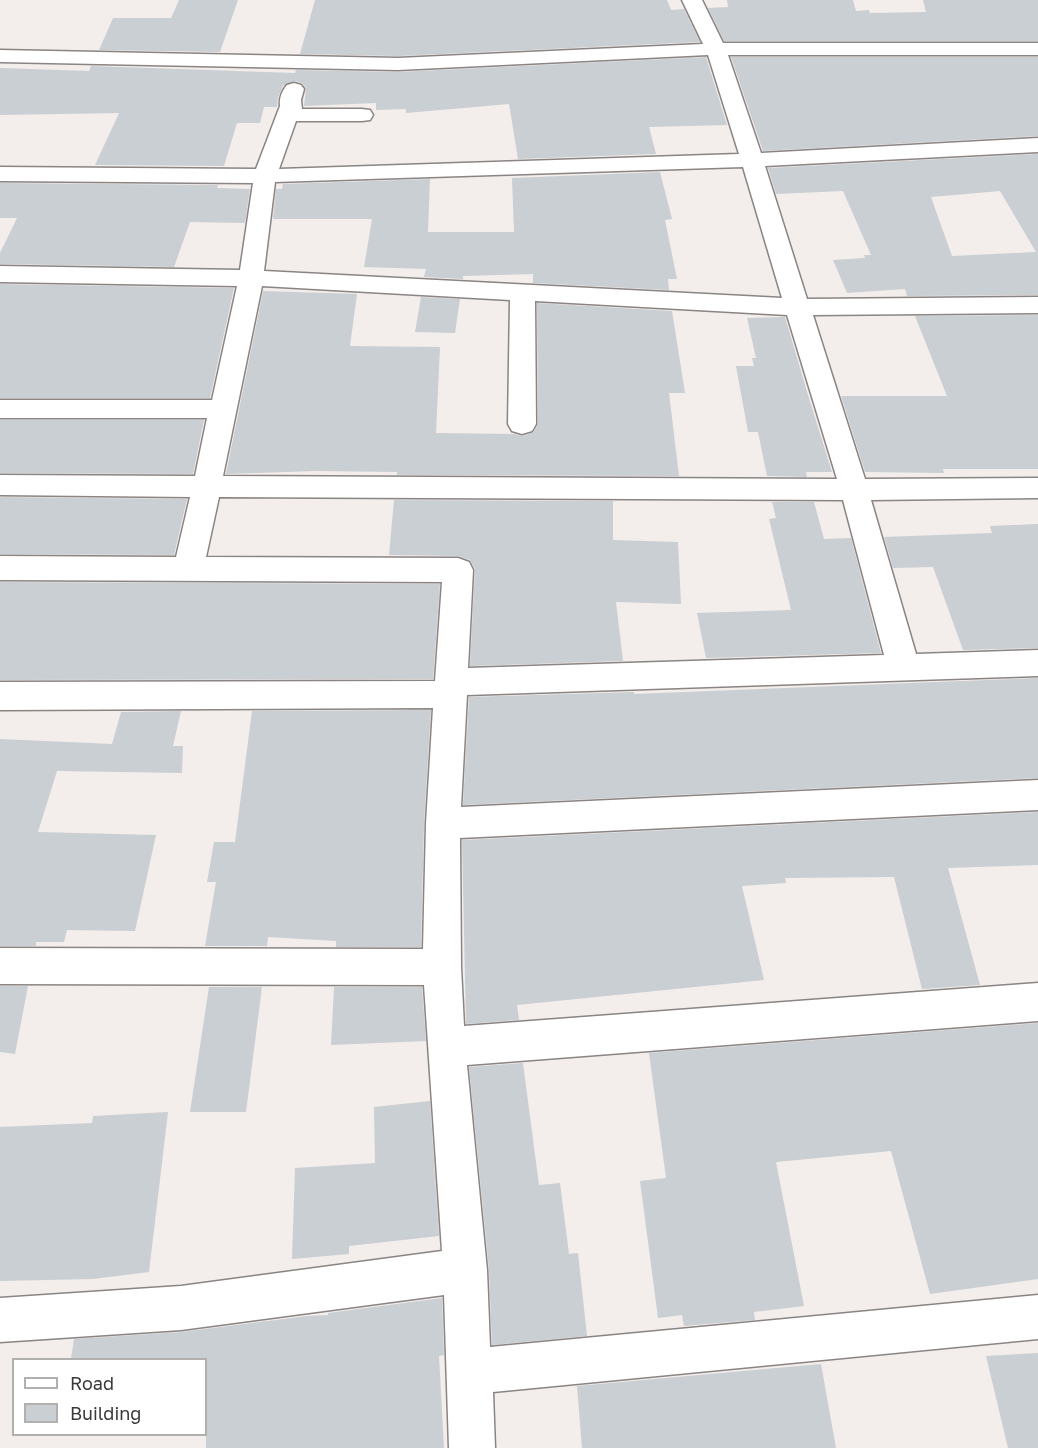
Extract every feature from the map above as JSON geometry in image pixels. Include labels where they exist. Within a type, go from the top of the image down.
[{"type":"street","points":[[692,0],[716,49],[752,160],[854,490],[904,668]]},
{"type":"street","points":[[0,56],[398,64],[716,49],[1038,49]]},
{"type":"street","points":[[189,568],[221,409],[251,278],[265,176],[290,107],[302,62]]},
{"type":"street","points":[[290,107],[292,112],[299,115],[362,116]]},
{"type":"street","points":[[0,174],[265,176],[752,160],[1038,145]]},
{"type":"street","points":[[0,274],[251,278],[798,307],[1038,305]]},
{"type":"street","points":[[522,424],[523,291]]},
{"type":"street","points":[[0,409],[221,409]]},
{"type":"street","points":[[0,485],[854,490],[1038,488]]},
{"type":"street","points":[[0,568],[458,570],[443,823],[442,967],[446,1047],[465,1270],[472,1448]]},
{"type":"street","points":[[0,696],[451,688],[1038,663]]},
{"type":"street","points":[[443,823],[1038,795]]},
{"type":"street","points":[[0,966],[442,967]]},
{"type":"street","points":[[446,1047],[1038,1002]]},
{"type":"street","points":[[0,1320],[181,1308],[465,1270]]},
{"type":"street","points":[[468,1372],[1038,1317]]},
{"type":"building","points":[[179,0],[238,0],[220,52],[99,50],[113,18],[171,18]]},
{"type":"building","points":[[315,0],[667,0],[671,10],[684,9],[700,42],[398,56],[300,54]]},
{"type":"building","points":[[727,0],[853,0],[856,11],[869,10],[870,13],[926,12],[923,0],[1038,0],[1038,41],[724,41],[708,8],[728,7]]},
{"type":"building","points":[[706,57],[727,125],[649,127],[656,154],[518,159],[509,104],[406,113],[406,109],[376,110],[376,103],[304,106],[306,88],[302,83],[295,81],[283,86],[277,107],[264,107],[260,123],[237,123],[224,166],[95,165],[119,113],[0,115],[0,68],[89,71],[91,66],[295,73],[296,70],[398,72]]},
{"type":"building","points":[[731,57],[1038,57],[1038,136],[763,151]]},
{"type":"building","points":[[1038,154],[1038,295],[907,296],[905,289],[847,293],[833,260],[865,258],[864,255],[871,255],[843,191],[776,194],[768,168]],"holes":[[[1000,191],[1036,252],[952,256],[931,197]]]},
{"type":"building","points":[[660,172],[672,219],[665,220],[677,279],[668,279],[669,290],[533,283],[533,274],[463,276],[463,279],[424,277],[426,269],[364,267],[372,219],[273,219],[276,189],[282,189],[283,184],[430,179],[428,232],[514,232],[512,178]]},
{"type":"building","points":[[0,183],[218,185],[217,188],[250,189],[245,223],[190,222],[174,267],[0,264],[0,253],[17,218],[0,218]]},
{"type":"building","points":[[0,284],[234,288],[210,398],[0,398]]},
{"type":"building","points":[[263,291],[357,294],[350,346],[440,347],[436,433],[523,436],[534,432],[538,424],[537,303],[672,311],[685,393],[669,393],[679,476],[397,475],[397,472],[316,471],[226,474]]},
{"type":"building","points":[[421,297],[460,299],[455,333],[415,332]]},
{"type":"building","points":[[1038,315],[1038,469],[943,469],[944,473],[865,472],[841,396],[947,396],[915,316]]},
{"type":"building","points":[[785,317],[832,472],[806,472],[807,477],[767,476],[758,432],[748,432],[736,366],[754,366],[752,358],[756,358],[747,318]]},
{"type":"building","points":[[0,420],[204,420],[193,474],[0,473]]},
{"type":"building","points":[[0,497],[187,499],[174,555],[0,554]]},
{"type":"building","points":[[394,500],[613,501],[613,540],[678,542],[681,604],[616,602],[623,661],[470,666],[475,569],[470,560],[458,556],[389,555]]},
{"type":"building","points":[[772,502],[814,502],[824,539],[851,538],[881,653],[706,658],[697,613],[791,610],[769,519],[776,518]]},
{"type":"building","points":[[1038,524],[1038,648],[963,650],[933,567],[893,568],[884,537],[992,533],[990,526]]},
{"type":"building","points":[[0,582],[440,584],[433,679],[0,680]]},
{"type":"building","points":[[1038,678],[1038,778],[463,805],[469,697],[634,692],[634,694]]},
{"type":"building","points":[[431,710],[424,823],[421,947],[336,947],[336,941],[268,937],[267,946],[205,946],[216,882],[207,882],[214,842],[235,842],[252,711]]},
{"type":"building","points":[[181,711],[173,746],[183,746],[182,773],[57,771],[38,832],[156,835],[135,931],[67,930],[64,942],[36,942],[36,946],[0,946],[0,739],[112,744],[121,712]]},
{"type":"building","points":[[1038,812],[1038,865],[948,868],[980,985],[922,989],[894,877],[785,878],[786,883],[742,886],[764,980],[517,1005],[519,1020],[466,1024],[462,840]]},
{"type":"building","points":[[0,986],[28,986],[15,1054],[0,1052]]},
{"type":"building","points":[[209,987],[262,987],[246,1112],[190,1112]]},
{"type":"building","points":[[334,987],[422,987],[426,1041],[331,1045]]},
{"type":"building","points":[[1038,1023],[1038,1279],[930,1294],[891,1151],[776,1162],[804,1306],[754,1312],[755,1320],[684,1326],[682,1315],[658,1318],[640,1181],[666,1178],[649,1053]]},
{"type":"building","points":[[523,1063],[539,1185],[560,1183],[569,1254],[578,1253],[587,1336],[492,1345],[489,1270],[469,1067]]},
{"type":"building","points":[[430,1101],[439,1236],[349,1246],[349,1254],[292,1259],[295,1168],[375,1163],[374,1107]]},
{"type":"building","points":[[168,1112],[149,1272],[93,1279],[0,1281],[0,1127],[92,1123],[93,1116]]},
{"type":"building","points":[[442,1298],[444,1355],[439,1356],[444,1448],[206,1448],[207,1358],[71,1358],[74,1339],[181,1332],[328,1315],[328,1313]]},
{"type":"building","points":[[1038,1353],[1038,1448],[1008,1448],[986,1356]]},
{"type":"building","points":[[821,1364],[836,1448],[582,1448],[577,1386]]}]
